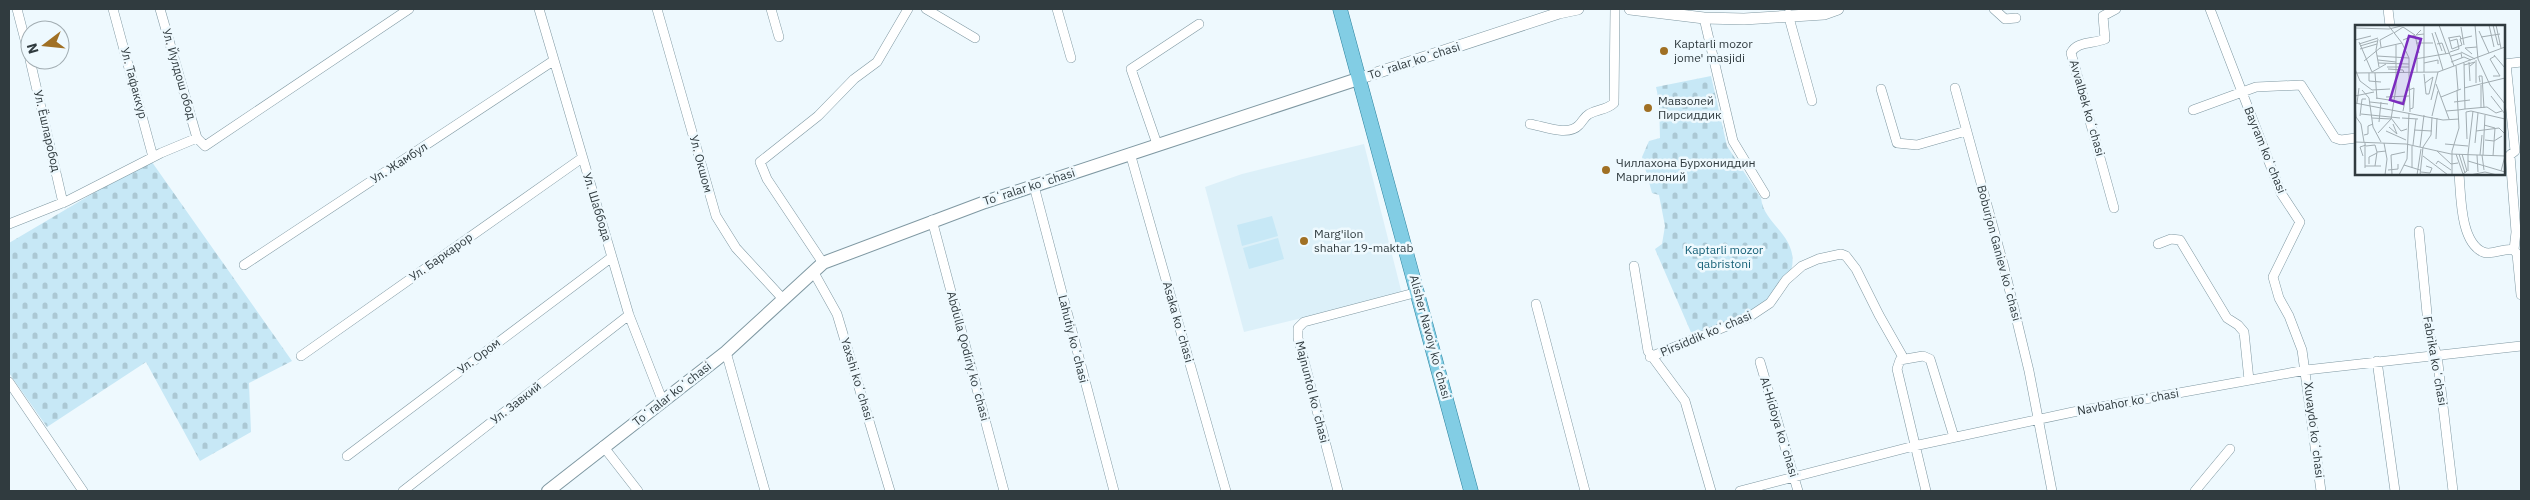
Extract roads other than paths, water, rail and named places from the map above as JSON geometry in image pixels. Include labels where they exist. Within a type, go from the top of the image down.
[{"type":"main road","name":"Alisher Navoiy koʻchasi","points":[[1340,9],[1471,491]]},
{"type":"main road","name":"Toʻralar koʻchasi","points":[[548,491],[726,352],[818,267],[932,220],[1358,79]]},
{"type":"street","name":"Ул. Тафаккур","points":[[113,9],[153,157]]},
{"type":"street","name":"Ул. Йулдош обод","points":[[160,9],[197,138]]},
{"type":"street","points":[[9,224],[63,203],[153,157],[197,138],[205,146],[409,9]]},
{"type":"street","name":"Ул. Шаббода","points":[[539,9],[629,315],[663,402]]},
{"type":"street","name":"Ул. Окшом","points":[[657,9],[716,216],[736,248],[783,299]]},
{"type":"street","points":[[771,9],[779,37]]},
{"type":"street","name":"Yaxshi koʻchasi","points":[[890,491],[837,314],[818,267],[767,179],[760,162],[818,116],[854,79],[877,62],[908,9]]},
{"type":"street","points":[[926,9],[975,38]]},
{"type":"street","points":[[1057,9],[1071,58]]},
{"type":"street","name":"Toʻralar koʻchasi","points":[[1358,79],[1558,11],[1578,9]]},
{"type":"street","points":[[1530,124],[1561,130],[1571,129],[1579,126],[1589,114],[1610,107],[1614,102],[1615,9]]},
{"type":"street","points":[[1635,9],[1704,18],[1744,18],[1788,14],[1824,14],[1838,9]]},
{"type":"street","points":[[1994,9],[2005,19],[2016,18]]},
{"type":"street","name":"Avvalbek koʻchasi","points":[[2114,208],[2071,53],[2073,48],[2079,45],[2105,39],[2103,16],[2116,9]]},
{"type":"street","name":"Bayram koʻchasi","points":[[2210,9],[2281,193],[2300,222],[2273,277],[2279,298],[2298,334],[2306,370]]},
{"type":"street","points":[[2388,9],[2390,25]]},
{"type":"street","points":[[1788,14],[1812,101]]},
{"type":"street","points":[[1704,18],[1733,141],[1741,158],[1765,194]]},
{"type":"street","points":[[1157,144],[1131,69],[1199,24]]},
{"type":"street","name":"Ул. Жамбул","points":[[244,265],[553,61]]},
{"type":"street","points":[[2521,62],[2505,64],[2514,151],[2510,155],[2516,232],[2514,250],[2517,254],[2521,295]]},
{"type":"street","name":"Ул. Ёшларобод","points":[[33,70],[63,203]]},
{"type":"street","points":[[2193,110],[2256,87],[2301,85],[2335,138],[2341,140],[2355,138]]},
{"type":"street","name":"Boburjon Ganiev koʻchasi","points":[[1955,88],[2004,267],[2039,418],[2052,491]]},
{"type":"street","points":[[1881,89],[1895,140],[1899,144],[1917,145],[1966,131]]},
{"type":"street","name":"Asaka koʻchasi","points":[[1130,153],[1226,491]]},
{"type":"street","name":"Ул. Баркарор","points":[[301,356],[582,158]]},
{"type":"street","points":[[2459,175],[2464,220],[2472,245],[2484,252],[2514,250]]},
{"type":"street","name":"Lahutiy koʻchasi","points":[[1034,186],[1114,491]]},
{"type":"street","name":"Abdulla Qodiriy koʻchasi","points":[[932,220],[1004,491]]},
{"type":"street","name":"Fabrika koʻchasi","points":[[2419,231],[2429,334],[2436,355],[2454,491]]},
{"type":"street","points":[[2158,244],[2172,239],[2180,240],[2227,318],[2238,325],[2244,332],[2249,380]]},
{"type":"street","name":"Pirsiddik koʻchasi","points":[[1711,491],[1685,401],[1650,357],[1749,317],[1770,303],[1786,280],[1802,266],[1836,254],[1846,256],[1863,282],[1878,316],[1904,359]]},
{"type":"street","name":"Ул. Ором","points":[[346,456],[612,257]]},
{"type":"street","points":[[1634,266],[1646,343],[1650,357]]},
{"type":"street","name":"Majnuntol koʻchasi","points":[[1338,491],[1298,338],[1298,328],[1304,322],[1418,292]]},
{"type":"street","points":[[1536,304],[1585,491]]},
{"type":"street","name":"Ул. Завкий","points":[[403,491],[629,315]]},
{"type":"street","name":"Navbahor koʻchasi","points":[[1740,491],[1914,446],[2039,418],[2306,370],[2521,346]]},
{"type":"street","points":[[726,352],[765,491]]},
{"type":"street","points":[[1926,491],[1897,369],[1899,362],[1904,359],[1923,356],[1930,359],[1954,437]]},
{"type":"street","points":[[2377,361],[2395,491]]},
{"type":"street","name":"Al-Hidoya koʻchasi","points":[[1760,362],[1798,491]]},
{"type":"street","name":"Xuvaydo koʻchasi","points":[[2306,370],[2321,491]]},
{"type":"street","points":[[10,386],[82,491]]},
{"type":"street","points":[[604,446],[638,491]]},
{"type":"street","points":[[2196,491],[2230,449]]},
{"type":"place","name":"Kaptarli mozor jome' masjidi","points":[[1664,51]]},
{"type":"place","name":"Мавзолей Пирсиддик","points":[[1648,108]]},
{"type":"place","name":"Чиллахона Бурхониддин Маргилоний","points":[[1606,170]]},
{"type":"place","name":"Marg'ilon shahar 19-maktab","points":[[1304,241]]},
{"type":"park label","name":"Kaptarli mozor qabristoni","points":[[1724,257]]}]
